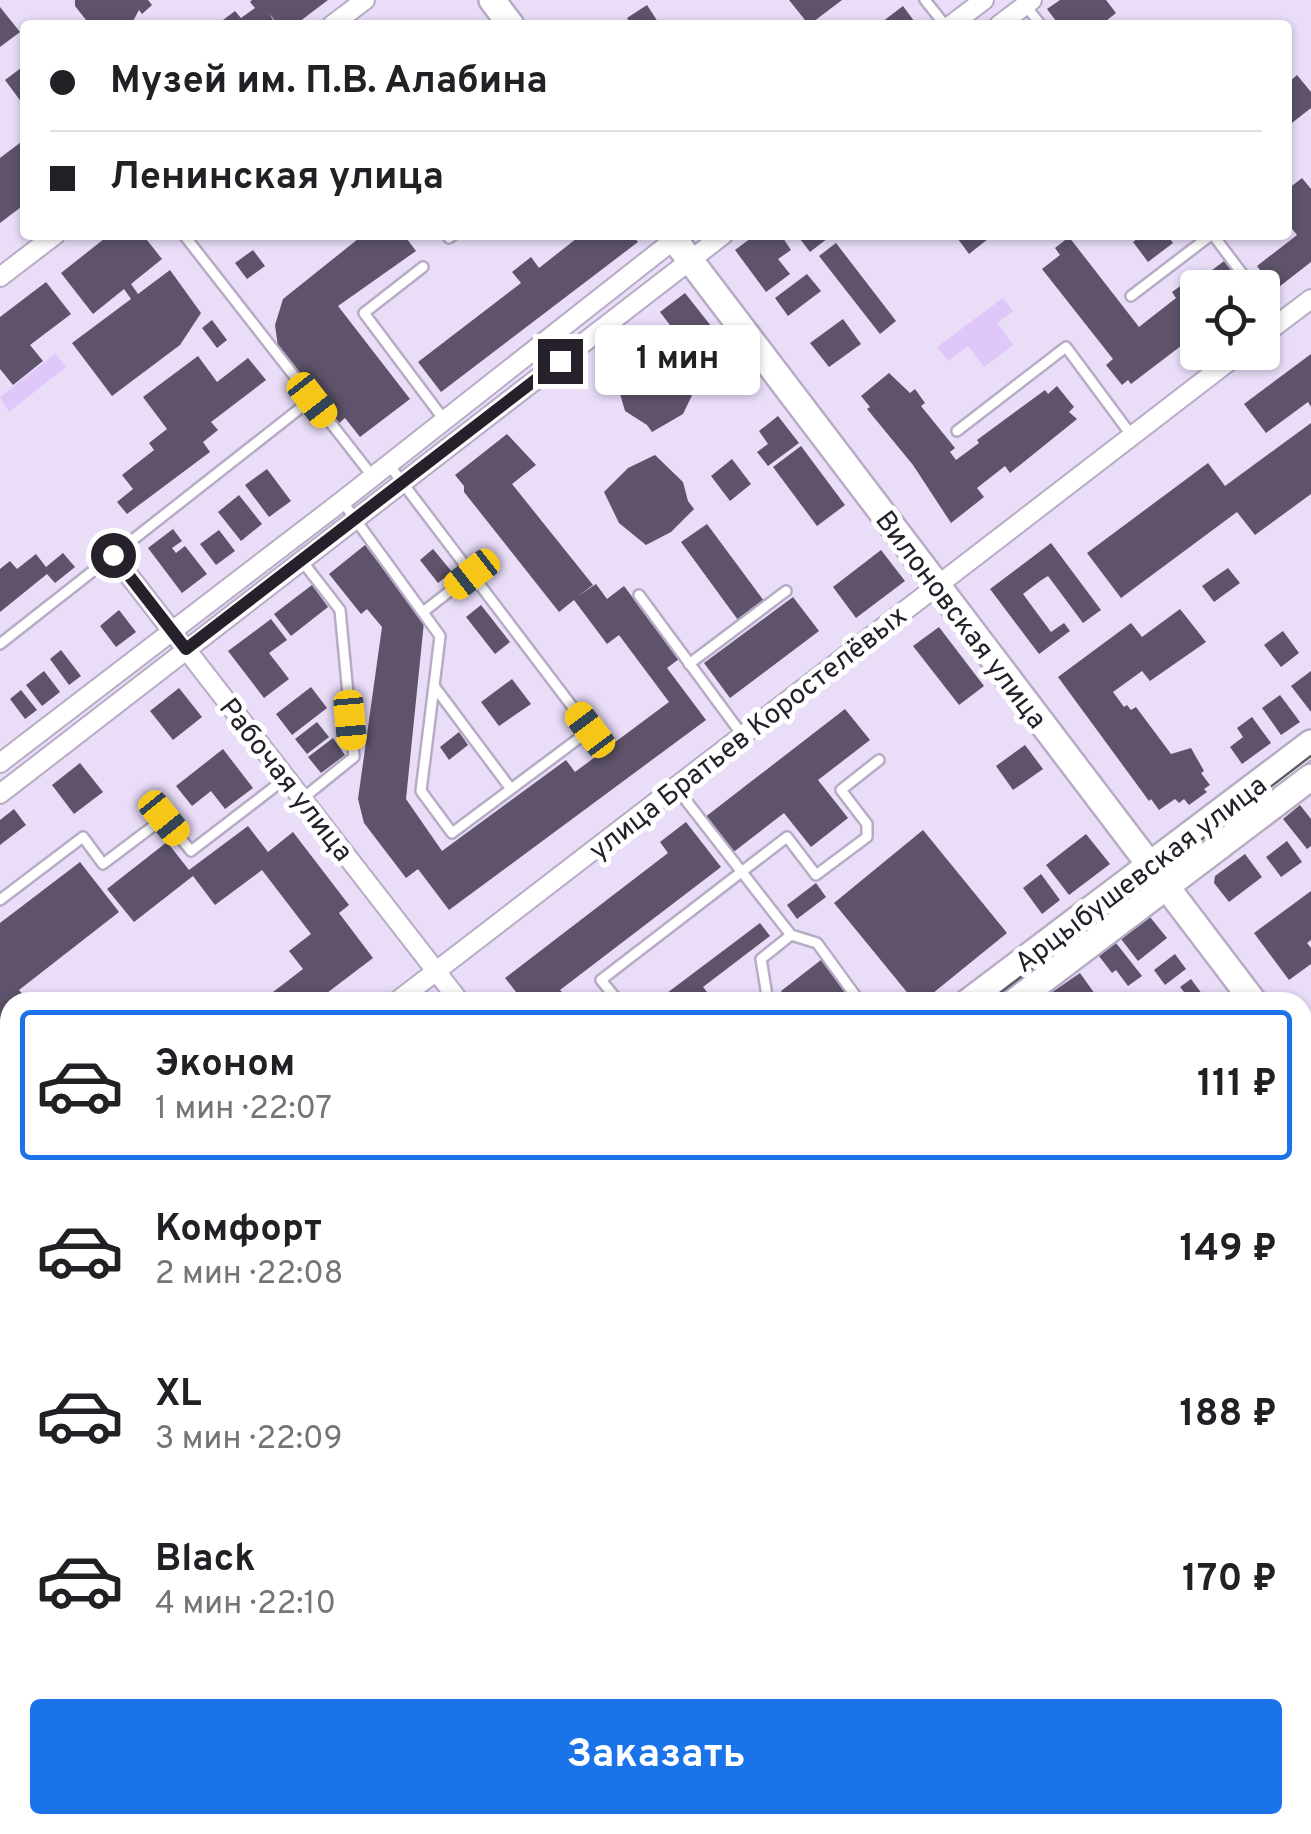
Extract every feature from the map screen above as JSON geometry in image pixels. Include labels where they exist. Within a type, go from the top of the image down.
[{"type":"main road","points":[[492,0],[507,20]]},
{"type":"main road","name":"Вилоновская улица","points":[[679,242],[1246,992]]},
{"type":"main road","name":"Арцыбушевская улица","points":[[981,992],[1311,743]]},
{"type":"main road","name":"Арцыбушевская улица","points":[[1027,992],[1311,777]]},
{"type":"street","points":[[339,20],[366,0]]},
{"type":"street","points":[[955,20],[984,0]]},
{"type":"street","points":[[1006,20],[1029,2]]},
{"type":"street","points":[[0,277],[48,240]]},
{"type":"street","points":[[0,764],[679,242]]},
{"type":"street","points":[[0,794],[532,383],[679,242]]},
{"type":"street","points":[[1280,322],[1311,298]]},
{"type":"street","name":"улица Братьев Коростелёвых","points":[[408,992],[1217,370]]},
{"type":"street","name":"Рабочая улица","points":[[113,555],[452,992]]},
{"type":"lane","points":[[926,0],[944,20]]},
{"type":"lane","points":[[188,240],[372,477]]},
{"type":"lane","points":[[1131,296],[1205,240]]},
{"type":"lane","points":[[1216,240],[1240,270]]},
{"type":"lane","points":[[423,267],[364,313],[444,421]]},
{"type":"lane","points":[[956,431],[1066,346],[1132,436]]},
{"type":"lane","points":[[518,364],[532,383]]},
{"type":"lane","points":[[494,383],[508,402]]},
{"type":"lane","points":[[0,644],[312,400]]},
{"type":"lane","points":[[342,502],[440,636],[421,792],[452,833],[590,730],[389,465]]},
{"type":"lane","points":[[302,561],[340,610],[354,756],[302,799]]},
{"type":"lane","points":[[423,612],[472,574]]},
{"type":"lane","points":[[690,664],[786,591]]},
{"type":"lane","points":[[638,596],[743,736]]},
{"type":"lane","points":[[434,686],[511,789]]},
{"type":"lane","points":[[49,726],[64,744]]},
{"type":"lane","points":[[611,992],[601,980],[787,837],[816,875],[867,837],[867,824],[841,790],[880,760]]},
{"type":"lane","points":[[0,900],[83,837],[104,864],[164,818],[191,851],[286,778]]},
{"type":"lane","points":[[677,788],[791,935],[818,943],[853,992]]},
{"type":"lane","points":[[766,992],[761,959],[791,935]]},
{"type":"shaded area","points":[[1003,298],[1013,311],[997,323],[1013,345],[984,367],[968,346],[948,361],[937,347]]},
{"type":"shaded area","points":[[55,354],[66,367],[9,412],[0,397]]},
{"type":"building","points":[[75,0],[148,0],[152,5],[142,14],[139,10],[134,20],[86,20]]},
{"type":"building","points":[[328,0],[302,20],[274,20],[269,13],[273,20],[223,20],[235,11],[241,18],[255,8],[250,2]]},
{"type":"building","points":[[789,0],[842,0],[816,20],[805,20]]},
{"type":"building","points":[[1060,0],[1106,0],[1116,13],[1107,20],[1055,20],[1047,9]]},
{"type":"building","points":[[647,5],[657,20],[628,20]]},
{"type":"building","points":[[903,6],[913,20],[885,20]]},
{"type":"building","points":[[0,7],[20,32],[0,47]]},
{"type":"building","points":[[20,69],[20,100],[5,80]]},
{"type":"building","points":[[1297,75],[1311,92],[1311,108],[1292,123],[1292,79]]},
{"type":"building","points":[[20,143],[20,208],[0,223],[0,158]]},
{"type":"building","points":[[1302,178],[1311,189],[1311,262],[1280,286],[1280,270],[1260,270],[1257,266],[1297,235],[1292,229],[1292,186]]},
{"type":"building","points":[[103,240],[147,240],[162,259],[131,284],[138,294],[170,270],[201,313],[180,345],[112,396],[72,343],[131,299],[124,289],[93,314],[61,273]]},
{"type":"building","points":[[357,240],[408,240],[416,251],[338,306],[410,399],[360,437],[345,418],[338,424],[278,347],[275,325],[283,299]]},
{"type":"building","points":[[575,240],[638,242],[441,392],[418,362],[521,283],[512,272],[531,257],[539,268]]},
{"type":"building","points":[[748,240],[784,240],[791,250],[778,259],[790,274],[766,292],[735,250]]},
{"type":"building","points":[[801,240],[826,240],[810,252]]},
{"type":"building","points":[[959,240],[987,240],[969,254]]},
{"type":"building","points":[[1071,240],[1139,327],[1176,298],[1172,292],[1180,286],[1180,347],[1131,384],[1128,380],[1122,385],[1106,365],[1113,359],[1042,269],[1060,255],[1055,248]]},
{"type":"building","points":[[1171,240],[1173,243],[1148,262],[1133,242]]},
{"type":"building","points":[[836,243],[896,321],[880,334],[819,256]]},
{"type":"building","points":[[253,250],[265,266],[247,279],[235,263]]},
{"type":"building","points":[[1224,261],[1231,270],[1212,270]]},
{"type":"building","points":[[807,274],[821,291],[788,316],[775,298]]},
{"type":"building","points":[[46,282],[71,314],[30,345],[43,361],[13,385],[0,369],[0,317]]},
{"type":"building","points":[[685,293],[715,331],[689,350],[660,312]]},
{"type":"building","points":[[843,319],[861,344],[829,367],[810,343]]},
{"type":"building","points":[[212,320],[227,340],[217,348],[202,328]]},
{"type":"building","points":[[719,337],[734,357],[715,371],[700,351]]},
{"type":"building","points":[[664,347],[697,385],[683,414],[652,432],[625,411],[618,387],[612,381],[634,358]]},
{"type":"building","points":[[1311,354],[1311,407],[1308,402],[1266,433],[1244,404]]},
{"type":"building","points":[[198,356],[217,382],[248,358],[266,380],[211,422],[218,430],[203,442],[210,452],[127,514],[117,502],[133,489],[122,475],[154,450],[149,443],[167,429],[143,397]]},
{"type":"building","points":[[736,361],[749,377],[731,392],[718,375]]},
{"type":"building","points":[[889,373],[910,393],[915,389],[925,403],[921,406],[955,448],[950,452],[956,460],[1045,390],[1048,394],[1057,386],[1074,407],[1069,412],[1077,419],[1010,473],[1005,466],[977,488],[984,497],[951,523],[861,396]]},
{"type":"building","points":[[778,416],[799,443],[768,466],[757,452],[768,444],[759,431]]},
{"type":"building","points":[[1311,423],[1311,494],[1255,535],[1237,512],[1121,598],[1087,553],[1208,463],[1225,486]]},
{"type":"building","points":[[507,434],[536,465],[512,484],[593,585],[578,596],[596,584],[607,599],[624,586],[679,659],[667,668],[706,720],[449,910],[418,869],[406,878],[364,823],[358,799],[382,627],[367,609],[361,614],[329,574],[365,545],[424,622],[406,799],[442,851],[566,760],[575,772],[669,702],[619,635],[607,644],[574,600],[559,612],[464,492],[455,475]]},
{"type":"building","points":[[801,446],[845,505],[817,526],[773,467]]},
{"type":"building","points":[[655,455],[683,482],[694,509],[671,532],[646,545],[619,523],[604,492],[628,468]]},
{"type":"building","points":[[732,459],[751,484],[730,501],[711,476]]},
{"type":"building","points":[[267,469],[291,501],[269,517],[245,485]]},
{"type":"building","points":[[239,495],[262,524],[241,541],[218,512]]},
{"type":"building","points":[[707,524],[764,601],[738,620],[681,542]]},
{"type":"building","points":[[173,529],[182,541],[172,548],[176,553],[185,546],[207,574],[182,593],[148,548]]},
{"type":"building","points":[[219,530],[235,551],[216,565],[200,544]]},
{"type":"building","points":[[1051,543],[1101,610],[1083,623],[1048,576],[1040,581],[1023,594],[1051,632],[1064,623],[1070,631],[1039,654],[990,589]]},
{"type":"building","points":[[433,549],[452,572],[438,583],[420,560]]},
{"type":"building","points":[[881,550],[905,581],[856,618],[833,587]]},
{"type":"building","points":[[63,553],[75,567],[55,583],[47,574],[0,612],[0,569],[10,561],[17,569],[36,554],[46,567]]},
{"type":"building","points":[[1228,568],[1240,583],[1214,602],[1202,586]]},
{"type":"building","points":[[312,585],[328,607],[291,636],[274,614]]},
{"type":"building","points":[[793,597],[819,631],[730,698],[704,663]]},
{"type":"building","points":[[481,605],[510,642],[495,654],[466,617]]},
{"type":"building","points":[[1180,609],[1206,642],[1150,681],[1142,671],[1113,692],[1124,707],[1136,707],[1171,754],[1191,748],[1210,785],[1189,805],[1184,799],[1179,803],[1175,799],[1159,810],[1058,677],[1131,623],[1142,637]]},
{"type":"building","points":[[119,610],[136,632],[116,647],[100,626]]},
{"type":"building","points":[[271,619],[287,640],[269,653],[289,679],[264,698],[228,651]]},
{"type":"building","points":[[939,627],[984,686],[959,705],[913,646]]},
{"type":"building","points":[[1283,631],[1299,653],[1281,667],[1264,645]]},
{"type":"building","points":[[61,650],[81,676],[69,685],[50,659]]},
{"type":"building","points":[[44,671],[60,692],[42,706],[26,685]]},
{"type":"building","points":[[1311,671],[1311,712],[1291,686]]},
{"type":"building","points":[[512,679],[531,704],[499,726],[481,702]]},
{"type":"building","points":[[311,687],[327,708],[292,735],[276,714]]},
{"type":"building","points":[[179,688],[202,717],[173,740],[150,711]]},
{"type":"building","points":[[21,690],[37,710],[25,719],[10,699]]},
{"type":"building","points":[[1280,695],[1300,722],[1281,735],[1262,708]]},
{"type":"building","points":[[845,709],[870,740],[818,780],[848,818],[811,847],[784,813],[731,854],[704,818]]},
{"type":"building","points":[[1252,717],[1271,743],[1242,764],[1230,747],[1243,737],[1237,728]]},
{"type":"building","points":[[317,722],[329,737],[307,754],[295,739]]},
{"type":"building","points":[[459,732],[468,745],[449,760],[440,747]]},
{"type":"building","points":[[333,738],[345,755],[321,773],[308,757]]},
{"type":"building","points":[[1025,745],[1043,769],[1013,790],[996,766]]},
{"type":"building","points":[[223,749],[253,788],[225,809],[211,791],[192,806],[176,786]]},
{"type":"building","points":[[80,763],[103,792],[74,814],[52,785]]},
{"type":"building","points":[[1300,805],[1311,819],[1311,846],[1307,849],[1283,819]]},
{"type":"building","points":[[14,809],[26,825],[0,845],[0,820]]},
{"type":"building","points":[[686,822],[721,867],[562,992],[516,992],[505,978],[668,853],[660,842]]},
{"type":"building","points":[[248,826],[268,852],[293,832],[349,905],[339,913],[373,958],[328,992],[273,992],[303,969],[289,951],[311,934],[262,870],[215,905],[193,876],[134,922],[107,889],[167,842],[189,870]]},
{"type":"building","points":[[923,830],[1007,933],[934,992],[907,992],[834,903]]},
{"type":"building","points":[[1086,834],[1110,864],[1069,895],[1046,865]]},
{"type":"building","points":[[1287,841],[1302,862],[1281,877],[1266,857]]},
{"type":"building","points":[[1245,854],[1262,877],[1229,902],[1214,883],[1215,876]]},
{"type":"building","points":[[80,862],[119,912],[21,992],[0,992],[0,923]]},
{"type":"building","points":[[1041,874],[1060,900],[1042,914],[1023,888]]},
{"type":"building","points":[[816,883],[826,897],[797,919],[787,905]]},
{"type":"building","points":[[1311,891],[1311,940],[1307,943],[1311,964],[1289,980],[1254,933]]},
{"type":"building","points":[[1150,917],[1167,938],[1138,961],[1121,939]]},
{"type":"building","points":[[760,923],[770,936],[703,987],[707,992],[668,992]]},
{"type":"building","points":[[1116,943],[1142,976],[1128,986],[1099,956]]},
{"type":"building","points":[[1175,954],[1186,969],[1165,985],[1154,970]]},
{"type":"building","points":[[821,960],[845,992],[782,992]]},
{"type":"building","points":[[1080,973],[1094,992],[1052,992]]},
{"type":"building","points":[[1191,979],[1201,992],[1184,992],[1180,987]]},
{"type":"tram line","points":[[1001,992],[1311,756]]},
{"type":"route","points":[[113,555],[186,649],[560,361]]}]
